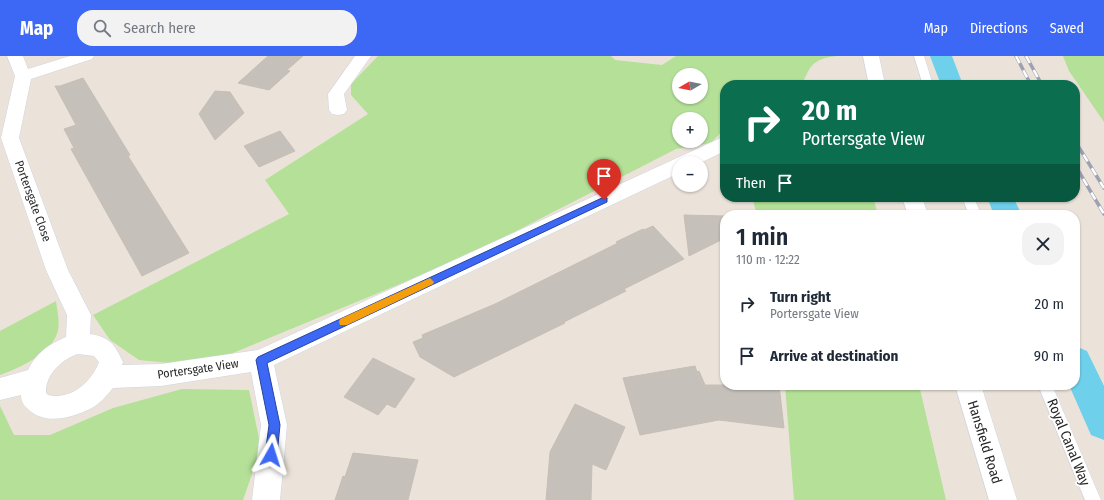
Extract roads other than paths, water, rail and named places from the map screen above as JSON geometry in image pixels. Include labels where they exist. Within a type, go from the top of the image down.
[{"type":"street","points":[[15,56],[24,76],[86,56]]},
{"type":"street","points":[[338,110],[336,94],[364,56]]},
{"type":"street","points":[[871,56],[876,80]]},
{"type":"street","name":"Portersgate Close","points":[[24,76],[5,140],[57,270],[79,315],[78,344]]},
{"type":"street","points":[[699,156],[720,146]]},
{"type":"street","name":"Portersgate View","points":[[106,377],[161,375],[261,360],[672,168]]},
{"type":"street","points":[[78,344],[102,347],[107,352],[111,362],[106,377],[88,396],[71,406],[59,408],[45,407],[37,402],[32,392],[33,380],[43,365],[55,354],[68,346],[78,344]]},
{"type":"street","points":[[261,360],[274,425],[266,500]]},
{"type":"street","points":[[0,389],[33,380]]},
{"type":"street","name":"Hansfield Road","points":[[969,390],[1002,500]]},
{"type":"lane","points":[[919,56],[926,80]]},
{"type":"lane","name":"Royal Canal Way","points":[[1047,390],[1093,500]]},
{"type":"waterway","points":[[941,56],[950,80]]},
{"type":"waterway","points":[[1002,202],[1006,210]]},
{"type":"waterway","points":[[1080,372],[1104,423]]},
{"type":"railway","points":[[1016,56],[1028,80]]},
{"type":"railway","points":[[1026,56],[1039,80]]},
{"type":"railway","points":[[1080,149],[1104,188]]},
{"type":"railway","points":[[1080,173],[1104,214]]}]
